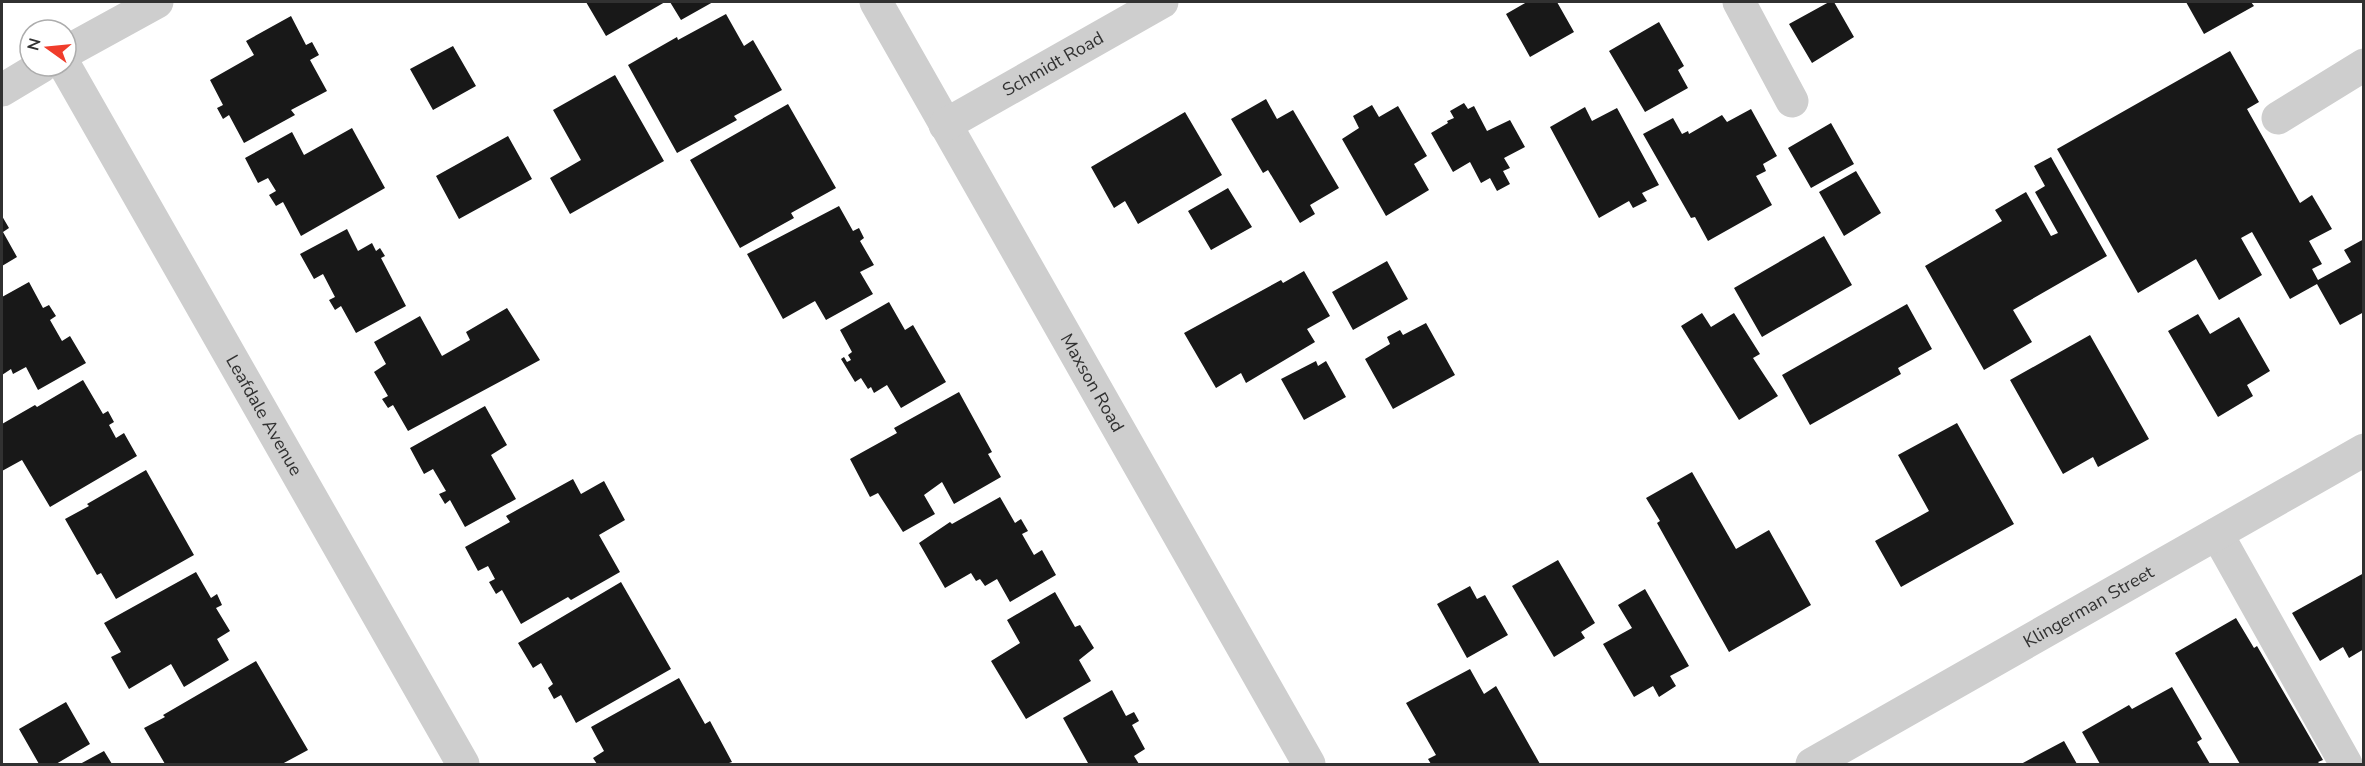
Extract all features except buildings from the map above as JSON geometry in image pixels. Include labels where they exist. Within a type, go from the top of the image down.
[{"type":"street","points":[[78,45],[157,2]]},
{"type":"street","name":"Maxson Road","points":[[876,2],[1309,765]]},
{"type":"street","name":"Schmidt Road","points":[[945,125],[1162,2]]},
{"type":"street","points":[[1739,2],[1792,101]]},
{"type":"street","points":[[2278,118],[2364,65]]},
{"type":"street","points":[[2,90],[22,78]]},
{"type":"street","name":"Leafdale Avenue","points":[[72,78],[463,765]]},
{"type":"street","name":"Klingerman Street","points":[[1812,765],[2217,534],[2360,461]]},
{"type":"street","points":[[2217,534],[2346,765]]}]
